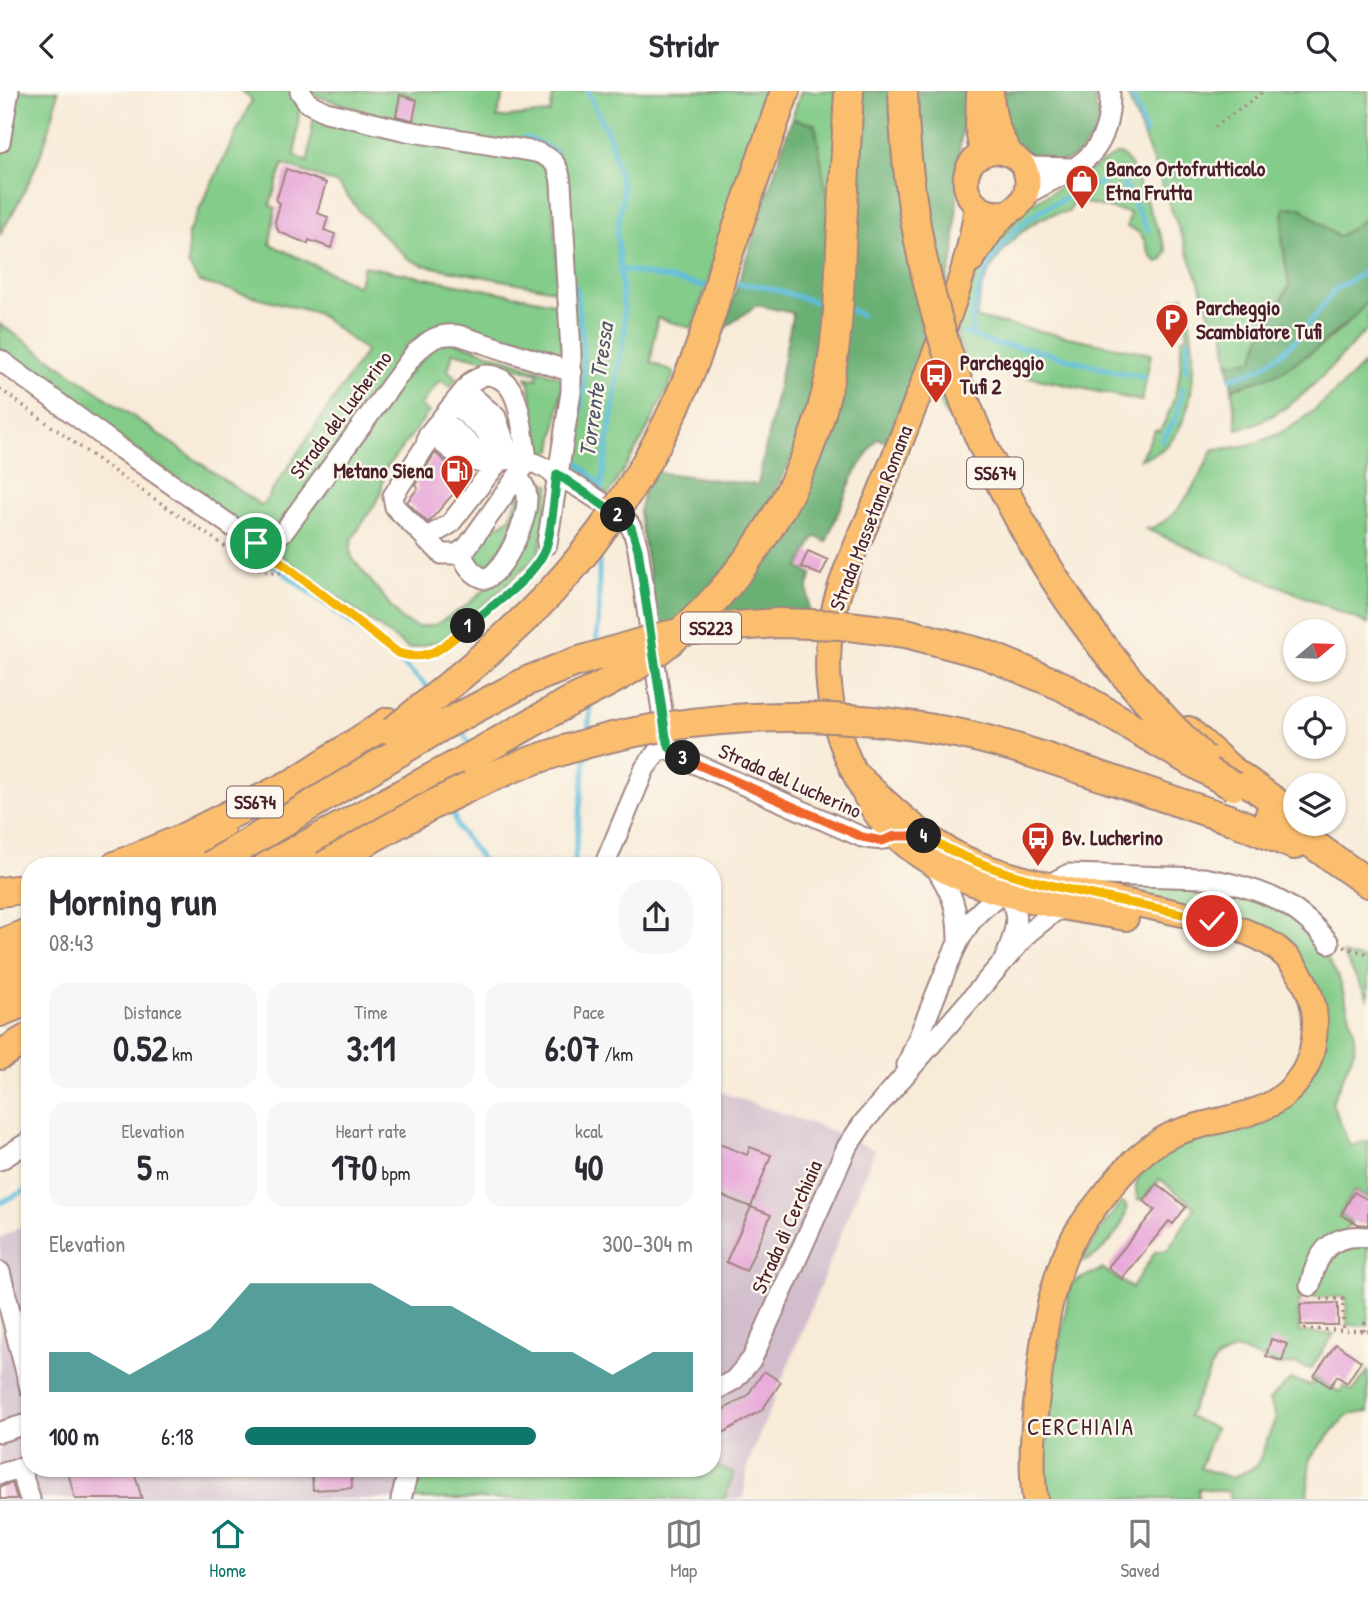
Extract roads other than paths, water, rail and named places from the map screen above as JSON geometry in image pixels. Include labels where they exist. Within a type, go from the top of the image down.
[{"type":"highway","name":"SS674","points":[[187,857],[263,814],[391,727],[524,607],[566,561],[609,505],[659,422],[711,292],[723,269],[785,91]]},
{"type":"highway","points":[[284,857],[640,664],[689,625],[738,573],[776,515],[792,484],[823,408],[835,347],[849,91]]},
{"type":"highway","name":"SS674","points":[[903,91],[909,177],[935,314],[956,378],[988,457],[1018,519],[1056,583],[1086,625],[1166,721],[1233,786]]},
{"type":"highway","name":"SS223","points":[[226,857],[442,726],[527,681],[576,662],[692,630],[778,624],[841,625],[906,633],[985,654],[1062,686],[1233,786],[1355,865],[1368,883]]},
{"type":"highway","points":[[1086,625],[1203,745],[1231,770],[1283,807]]},
{"type":"highway","name":"SS223","points":[[340,857],[472,785],[537,758],[637,732],[731,719],[774,717],[846,718],[957,733],[1044,757],[1355,865]]},
{"type":"highway","name":"SS674","points":[[137,857],[178,840],[297,781],[391,727]]},
{"type":"highway","points":[[1322,836],[1355,865]]},
{"type":"highway","points":[[0,892],[21,889]]},
{"type":"highway","points":[[0,944],[21,936]]},
{"type":"highway","points":[[0,966],[21,958]]},
{"type":"highway","points":[[0,991],[21,983]]},
{"type":"highway","points":[[0,1012],[21,1004]]},
{"type":"highway","points":[[0,1055],[21,1042]]},
{"type":"main road","points":[[980,91],[978,128],[982,155],[1001,151],[1014,157]]},
{"type":"main road","points":[[977,207],[992,214],[1017,203],[1027,176],[999,136],[993,121],[991,91]]},
{"type":"main road","name":"Strada Massetana Romana","points":[[982,155],[968,169],[965,180],[970,200],[977,207],[965,270],[913,410],[846,572],[833,616],[828,650],[830,695],[838,732],[870,805],[895,836],[934,865],[1007,894],[1195,929],[1245,933]]},
{"type":"main road","name":"Strada Massetana Romana","points":[[965,270],[999,220],[1017,203]]},
{"type":"main road","name":"Strada Massetana Romana","points":[[854,772],[924,836],[975,863],[1023,879],[1212,921],[1268,943],[1284,954],[1308,989],[1314,1009],[1315,1030],[1307,1065],[1291,1089],[1274,1103],[1248,1114],[1188,1129],[1150,1147],[1117,1179],[1078,1231],[1055,1284],[1041,1360],[1032,1447],[1035,1499]]},
{"type":"street","points":[[0,142],[9,91]]},
{"type":"street","points":[[300,91],[308,103],[326,112],[407,131],[536,152],[552,159],[557,166],[561,183],[572,372],[565,479],[547,544]]},
{"type":"street","points":[[1017,203],[1090,156],[1101,142],[1108,123],[1110,91]]},
{"type":"street","points":[[1014,157],[1042,168],[1074,168]]},
{"type":"street","name":"Strada del Lucherino","points":[[0,360],[256,543],[275,538],[285,530],[414,355],[429,339],[442,334],[458,335],[572,372]]},
{"type":"street","points":[[491,375],[510,389],[519,406],[523,439],[510,465],[467,548],[461,552],[442,554],[393,502],[395,491],[448,411],[478,378],[491,375]]},
{"type":"street","points":[[448,411],[496,417],[510,465],[526,490],[527,505],[518,534],[498,570],[486,579],[479,577],[468,568],[461,552]]},
{"type":"street","points":[[448,411],[472,446],[510,465],[565,479],[624,519],[631,527],[638,549],[659,696],[670,748],[658,751],[645,768],[608,857]]},
{"type":"street","points":[[427,541],[431,535],[450,524],[510,465]]},
{"type":"street","name":"Strada del Lucherino","points":[[670,748],[682,758],[862,837],[882,841],[895,836],[924,836]]},
{"type":"street","name":"Strada del Lucherino","points":[[895,811],[898,829],[895,836]]},
{"type":"street","points":[[924,836],[938,855],[986,878],[1007,894],[1025,889],[1136,910],[1146,906]]},
{"type":"street","name":"Strada di Cerchiaia","points":[[934,865],[956,906],[958,941]]},
{"type":"street","points":[[1048,884],[1069,874],[1223,881],[1271,896],[1295,909],[1318,929],[1329,943]]},
{"type":"street","name":"Strada di Cerchiaia","points":[[903,1075],[958,941],[988,903],[1007,894],[1015,909],[1017,927],[1005,959]]},
{"type":"street","name":"Strada di Cerchiaia","points":[[721,1388],[739,1377],[752,1359],[847,1147],[864,1122],[1034,927],[1054,912],[1068,907]]},
{"type":"street","points":[[0,1160],[21,1147]]},
{"type":"street","points":[[1310,1286],[1320,1256],[1331,1244],[1341,1238],[1368,1237]]},
{"type":"street","points":[[0,1272],[21,1353]]},
{"type":"street","points":[[0,1432],[21,1426]]},
{"type":"street","points":[[0,1474],[20,1468],[21,1471]]},
{"type":"street","points":[[23,1477],[30,1499]]},
{"type":"street","points":[[401,1499],[407,1477]]},
{"type":"waterway","name":"Torrente Tressa","points":[[588,91],[610,138],[623,192],[617,232],[625,327],[600,495]]},
{"type":"waterway","points":[[1131,91],[1146,134]]},
{"type":"waterway","points":[[523,138],[533,140],[555,152]]},
{"type":"waterway","points":[[972,335],[977,296],[992,260],[1017,229],[1049,206],[1109,179],[1117,172],[1148,230]]},
{"type":"waterway","points":[[620,269],[709,287]]},
{"type":"waterway","points":[[1230,378],[1259,369],[1279,355],[1296,340],[1336,289],[1368,270]]},
{"type":"waterway","points":[[730,285],[755,285],[829,305]]},
{"type":"waterway","points":[[576,287],[583,347],[583,378],[581,408],[571,456],[600,485]]},
{"type":"waterway","points":[[848,309],[861,315]]},
{"type":"waterway","points":[[964,333],[994,344],[1032,349],[1145,377]]},
{"type":"waterway","points":[[1186,370],[1188,340]]},
{"type":"waterway","points":[[1162,441],[1176,418],[1183,388]]},
{"type":"waterway","points":[[253,550],[387,650],[432,691]]},
{"type":"waterway","name":"Torrente Tressa","points":[[596,646],[599,551]]},
{"type":"waterway","name":"Torrente Tressa","points":[[588,733],[591,701]]},
{"type":"waterway","points":[[460,726],[471,748]]},
{"type":"waterway","name":"Torrente Tressa","points":[[575,857],[586,753]]},
{"type":"waterway","points":[[451,807],[458,828],[480,857]]},
{"type":"waterway","name":"Torrente Tressa","points":[[0,1203],[21,1192]]},
{"type":"place","name":"Banco Ortofrutticolo Etna Frutta","points":[[1082,211]]},
{"type":"place","name":"Parcheggio Scambiatore Tufi","points":[[1172,350]]},
{"type":"place","name":"Parcheggio Tufi 2","points":[[936,405]]},
{"type":"place","name":"Metano Siena","points":[[457,501]]},
{"type":"place","name":"Bv. Lucherino","points":[[1038,868]]},
{"type":"district","name":"CERCHIAIA","points":[[1081,1427]]}]
